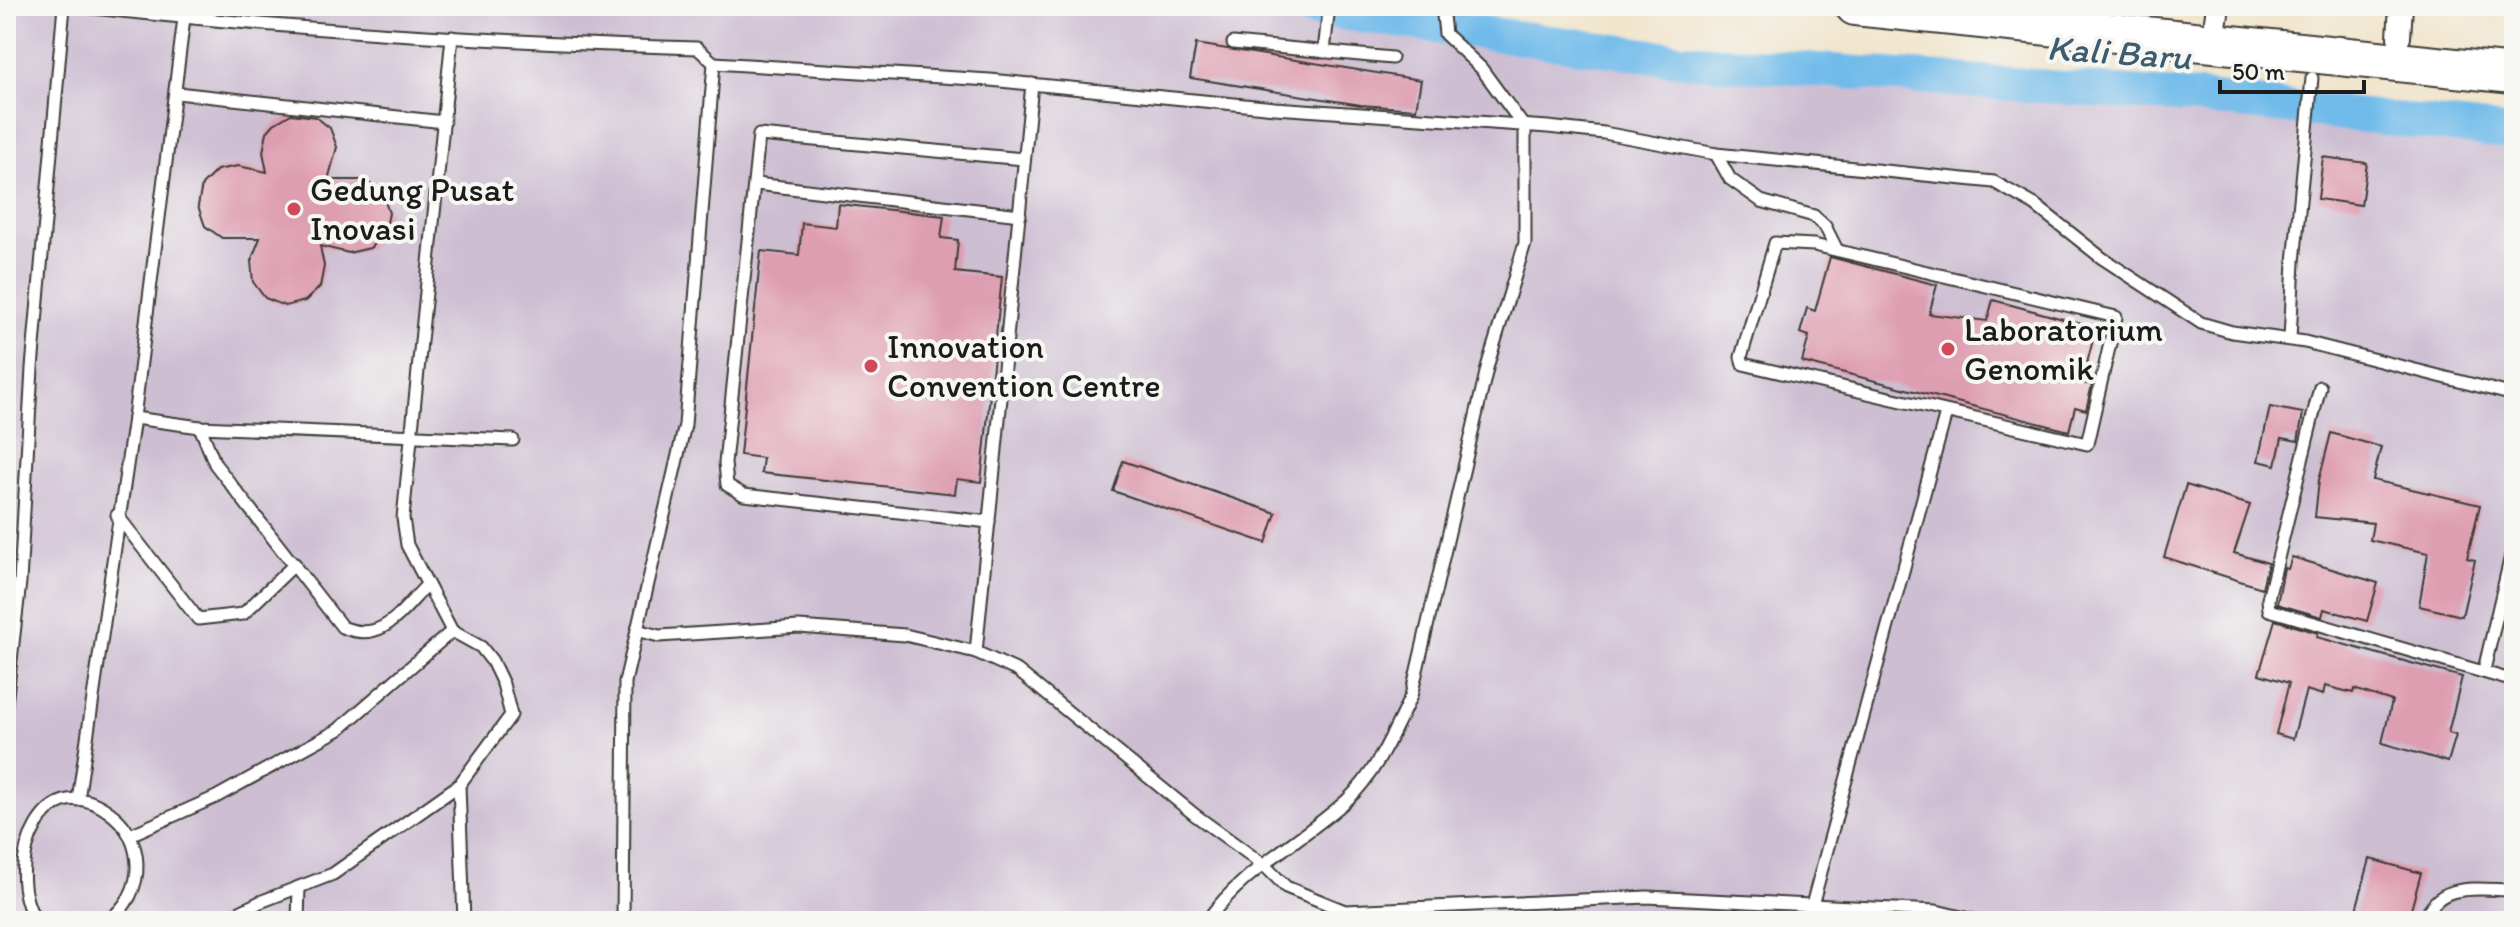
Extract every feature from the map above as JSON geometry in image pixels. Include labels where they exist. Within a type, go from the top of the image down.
[{"type":"highway","points":[[1855,6],[2514,74]]},
{"type":"highway","points":[[2076,6],[2400,21],[2514,48]]},
{"type":"lane","points":[[6,704],[20,582],[32,368],[64,6]]},
{"type":"lane","points":[[75,6],[184,18],[452,37],[697,48],[707,53],[714,63],[685,425],[625,682],[623,921]]},
{"type":"lane","points":[[1324,52],[1329,6]]},
{"type":"lane","points":[[1207,921],[1217,906],[1264,865],[1349,798],[1386,746],[1411,696],[1488,364],[1525,243],[1525,128],[1481,68],[1443,29],[1442,6]]},
{"type":"lane","points":[[78,800],[117,515],[134,418],[184,18]]},
{"type":"lane","points":[[222,921],[333,874],[459,785],[511,715],[503,684],[492,661],[481,647],[452,631],[407,545],[403,518],[452,37]]},
{"type":"lane","points":[[1233,43],[1392,58]]},
{"type":"lane","points":[[714,63],[1032,84],[1604,133],[1716,154],[1994,182],[2035,205],[2102,258],[2187,316],[2232,332],[2290,339],[2514,395]]},
{"type":"lane","points":[[2290,339],[2305,131],[2312,80]]},
{"type":"lane","points":[[976,652],[1032,84]]},
{"type":"lane","points":[[177,93],[444,122]]},
{"type":"lane","points":[[989,522],[744,495],[727,485],[725,463],[759,135],[1024,159]]},
{"type":"lane","points":[[1716,154],[1730,179],[1761,201],[1814,216],[1825,226],[1837,250]]},
{"type":"lane","points":[[756,184],[1020,215]]},
{"type":"lane","points":[[1775,243],[1814,245],[2116,317],[2087,444],[1946,413],[1743,364],[1741,357],[1775,243]]},
{"type":"lane","points":[[2320,387],[2268,599],[2269,610],[2514,681]]},
{"type":"lane","points":[[1812,905],[1946,413]]},
{"type":"lane","points":[[134,418],[200,427],[513,440]]},
{"type":"lane","points":[[200,427],[215,464],[342,627],[357,633],[379,632],[427,585]]},
{"type":"lane","points":[[117,515],[198,619],[243,614],[295,564]]},
{"type":"lane","points":[[2484,670],[2514,543]]},
{"type":"lane","points":[[637,630],[659,636],[799,627],[905,635],[976,652],[1018,671],[1195,815],[1264,865],[1286,887],[1345,911],[1647,897],[1936,911],[1978,921]]},
{"type":"lane","points":[[130,835],[216,797],[338,730],[452,631]]},
{"type":"lane","points":[[459,785],[464,921]]},
{"type":"lane","points":[[25,819],[49,803],[78,800],[106,809],[130,835],[137,856],[135,885],[122,909],[107,921]]},
{"type":"lane","points":[[298,921],[299,887]]},
{"type":"lane","points":[[2425,921],[2435,902],[2451,890],[2514,890]]},
{"type":"lane","points":[[12,894],[36,921]]},
{"type":"shaded area","points":[[6,6],[1244,6],[2514,124],[2514,921],[6,921]]},
{"type":"building","points":[[1196,44],[1421,80],[1416,109],[1361,105],[1190,78]]},
{"type":"building","name":"Gedung Pusat Inovasi","points":[[291,114],[316,117],[330,128],[337,147],[328,180],[365,180],[382,193],[389,213],[385,233],[370,248],[349,253],[320,246],[324,266],[320,287],[305,301],[285,306],[265,298],[253,282],[251,261],[260,238],[222,238],[205,226],[198,206],[202,185],[217,170],[238,166],[267,172],[263,152],[267,132]]},
{"type":"building","points":[[2323,157],[2367,163],[2361,205],[2318,199]]},
{"type":"building","name":"Innovation Convention Centre","points":[[838,204],[944,216],[941,238],[958,240],[955,272],[1002,277],[981,482],[957,479],[955,494],[761,473],[763,458],[740,455],[761,251],[799,255],[802,223],[836,227]]},
{"type":"building","name":"Laboratorium Genomik","points":[[1830,257],[1937,285],[1929,314],[1987,321],[1993,300],[2096,328],[2082,383],[2092,385],[2086,410],[2075,407],[2069,431],[1802,362],[1809,336],[1800,333],[1807,308],[1815,311]]},
{"type":"building","points":[[2270,407],[2303,413],[2298,441],[2282,438],[2276,465],[2258,461]]},
{"type":"building","points":[[2331,433],[2381,447],[2373,480],[2480,505],[2467,558],[2475,560],[2462,616],[2419,606],[2428,553],[2370,540],[2373,523],[2315,517],[2319,480]]},
{"type":"building","points":[[1123,461],[1276,513],[1266,543],[1113,491]]},
{"type":"building","points":[[2186,485],[2250,505],[2234,553],[2268,563],[2262,588],[2164,557]]},
{"type":"building","points":[[2292,557],[2378,583],[2367,621],[2324,609],[2322,617],[2277,604],[2284,568],[2288,569]]},
{"type":"building","points":[[2275,620],[2318,633],[2317,637],[2462,677],[2448,733],[2456,735],[2448,762],[2382,743],[2392,701],[2354,689],[2353,693],[2325,686],[2323,695],[2306,690],[2293,739],[2276,734],[2289,683],[2259,674]]},
{"type":"building","points":[[2370,859],[2421,873],[2408,921],[2353,921]]},
{"type":"waterway","name":"Kali Baru","points":[[1288,6],[1683,60],[2214,99],[2514,133]]},
{"type":"place","name":"Gedung Pusat Inovasi","points":[[294,209]]},
{"type":"place","name":"Laboratorium Genomik","points":[[1948,349]]},
{"type":"place","name":"Innovation Convention Centre","points":[[871,366]]}]
